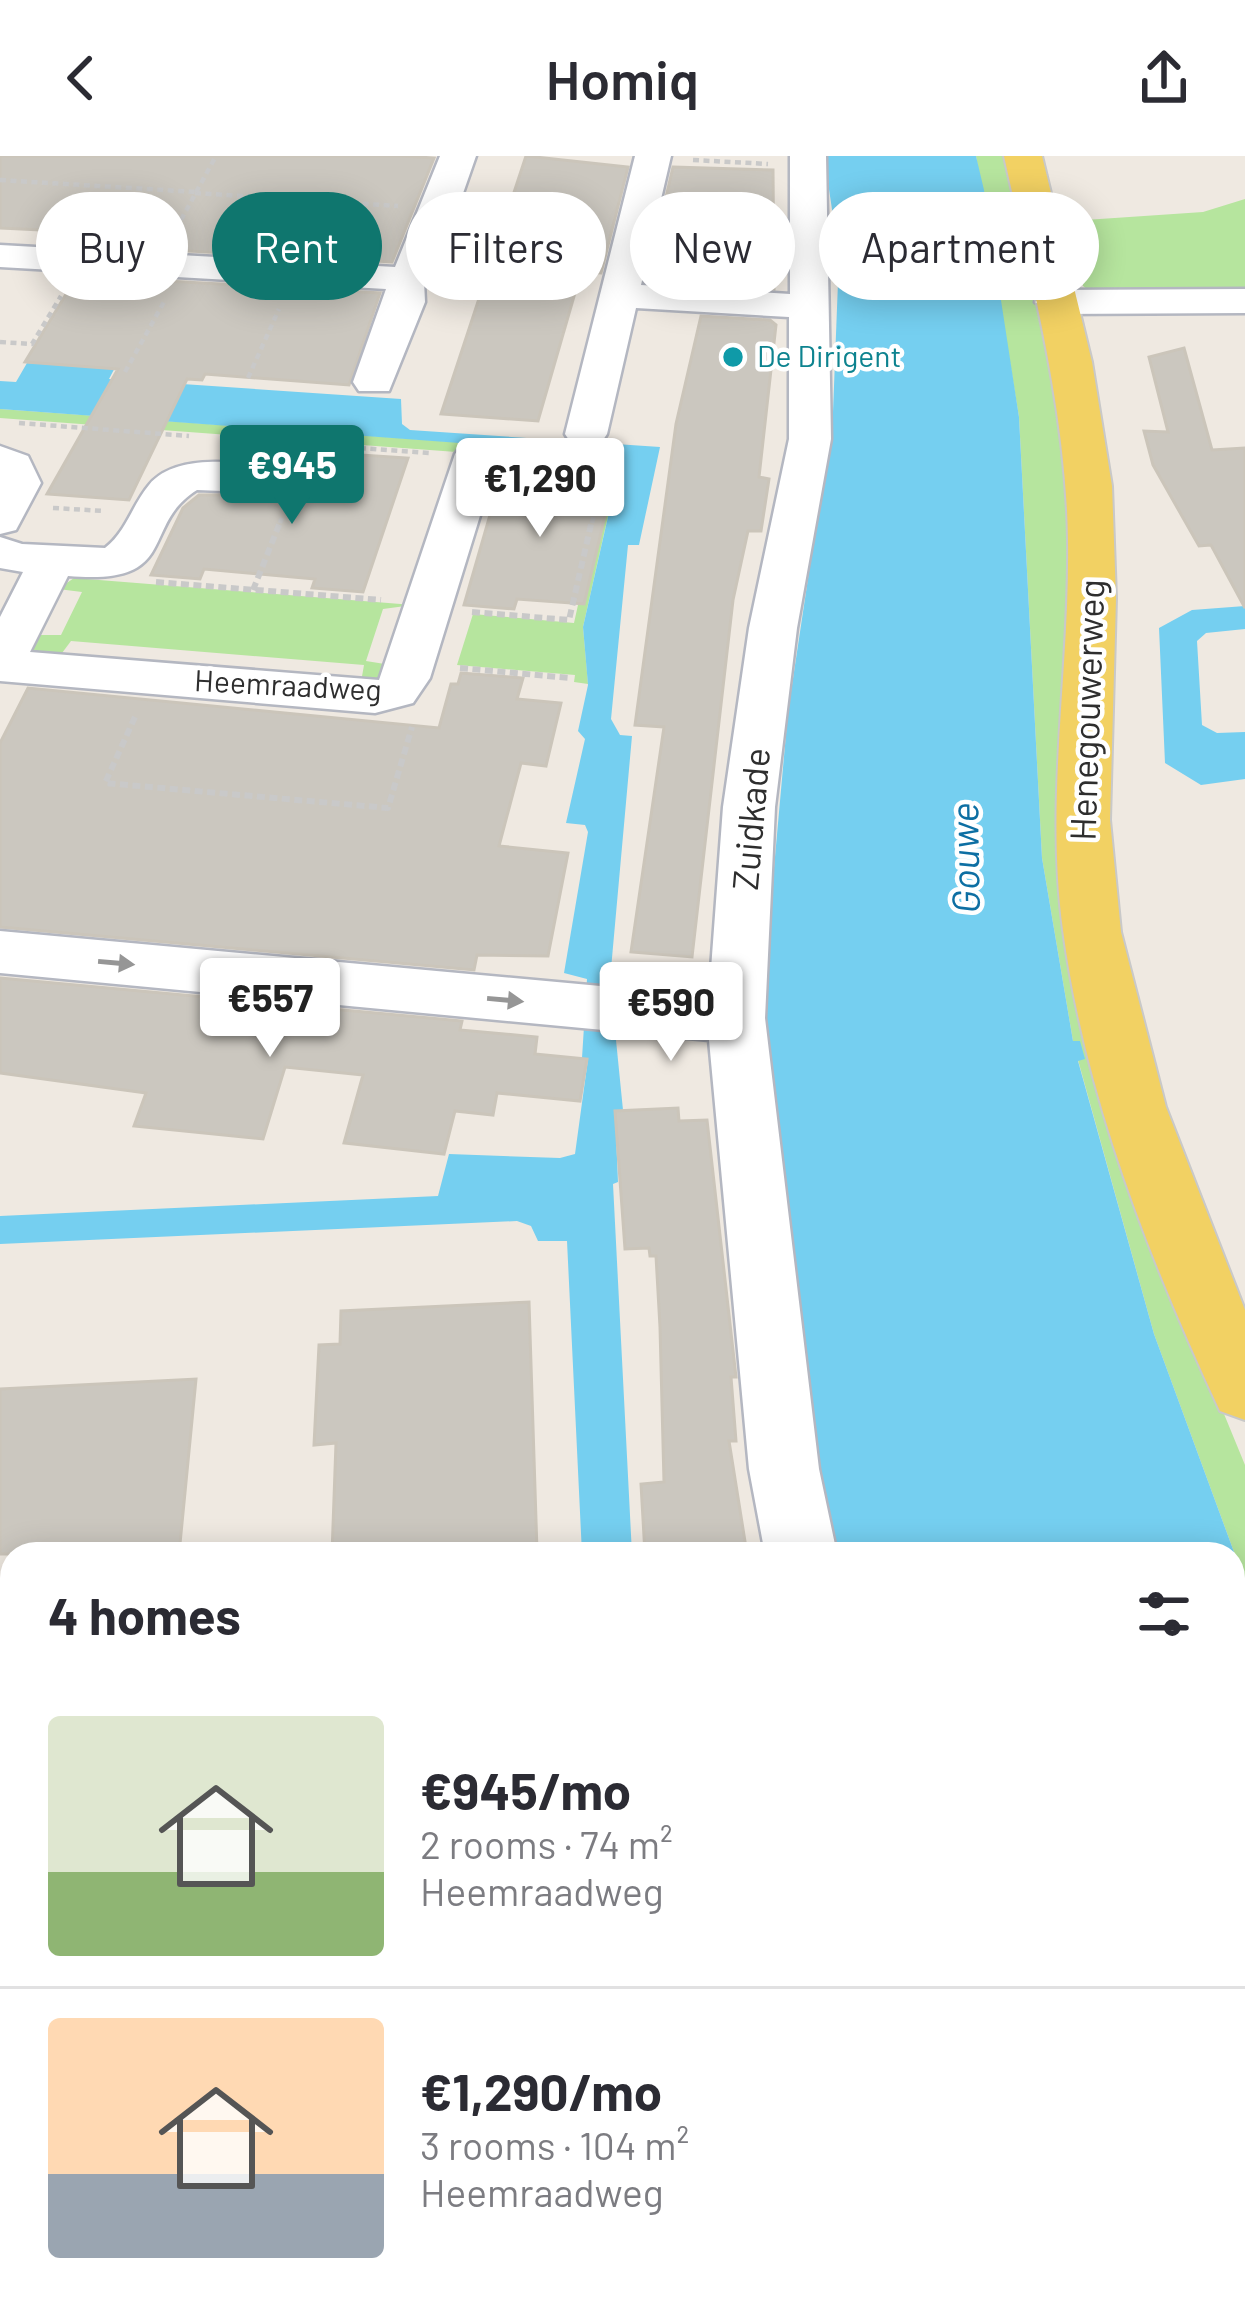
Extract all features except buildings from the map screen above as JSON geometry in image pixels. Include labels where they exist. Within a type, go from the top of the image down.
[{"type":"main road","name":"Henegouwerweg","points":[[1023,156],[1089,485],[1091,568],[1080,797],[1091,932],[1122,1060],[1245,1389]]},
{"type":"street","points":[[446,192],[458,156]]},
{"type":"street","points":[[586,434],[653,157]]},
{"type":"street","name":"Zuidkade","points":[[799,1542],[784,1469],[736,1018],[749,807],[793,512],[808,458],[813,307],[808,160]]},
{"type":"street","points":[[0,256],[36,258]]},
{"type":"street","points":[[188,268],[405,279],[405,302],[374,382]]},
{"type":"street","points":[[621,295],[813,307]]},
{"type":"street","points":[[1054,302],[1245,302]]},
{"type":"street","name":"Heemraadweg","points":[[52,561],[0,664],[375,697],[396,692],[411,663],[476,458]]},
{"type":"street","points":[[0,459],[18,473],[5,513]]},
{"type":"street","points":[[0,550],[52,561],[119,560],[137,544],[166,490],[188,477],[298,481]]},
{"type":"street","points":[[0,952],[598,1010],[736,1018]]},
{"type":"path","points":[[188,208],[216,156]]},
{"type":"path","points":[[653,157],[808,160]]},
{"type":"path","points":[[0,180],[406,206]]},
{"type":"path","points":[[0,342],[32,344],[59,300]]},
{"type":"path","points":[[125,373],[165,300]]},
{"type":"path","points":[[248,378],[284,300]]},
{"type":"path","points":[[119,560],[124,579],[569,620],[604,471],[476,458]]},
{"type":"path","points":[[5,513],[152,515]]},
{"type":"path","points":[[411,663],[570,678]]},
{"type":"path","points":[[153,677],[104,783],[388,808],[394,786]]},
{"type":"green space","points":[[976,156],[1006,156],[1013,192],[982,192]]},
{"type":"green space","points":[[1245,199],[1245,290],[1099,291],[1099,219],[1203,212]]},
{"type":"green space","points":[[1000,300],[1036,300],[1063,433],[1072,548],[1057,814],[1166,1273],[1245,1465],[1245,1542],[1230,1542],[1154,1334],[1078,1060],[1079,1041],[1073,1041],[1042,858],[1019,417]]},
{"type":"green space","points":[[0,409],[622,454],[583,627],[588,684],[574,682],[575,675],[457,665],[473,614],[574,623],[608,470],[496,461],[497,455],[0,418]]},
{"type":"green space","points":[[74,578],[413,605],[383,609],[366,661],[391,665],[388,680],[361,682],[364,665],[71,641],[59,657],[28,651],[33,635],[61,635],[82,592],[58,589]]},
{"type":"water","points":[[824,156],[976,156],[984,192],[829,192]]},
{"type":"water","points":[[150,300],[109,379],[401,399],[402,424],[410,430],[660,447],[639,545],[628,545],[611,719],[620,735],[632,736],[610,980],[623,1110],[615,1111],[618,1182],[613,1184],[631,1542],[581,1542],[567,1241],[538,1241],[531,1226],[517,1221],[0,1244],[0,1216],[438,1196],[449,1154],[560,1158],[575,1154],[588,1059],[582,1058],[587,979],[564,973],[588,832],[585,825],[566,823],[585,739],[578,731],[588,685],[583,627],[622,455],[0,409],[0,381],[16,382],[27,363],[88,367]]},
{"type":"water","name":"Gouwe","points":[[837,300],[1001,300],[1019,417],[1042,858],[1073,1041],[1080,1041],[1085,1059],[1078,1061],[1154,1334],[1230,1542],[816,1542],[765,1160],[766,957],[788,712],[833,412]]},
{"type":"water","points":[[1245,606],[1245,629],[1206,633],[1197,641],[1202,725],[1217,733],[1245,732],[1245,779],[1201,785],[1165,763],[1159,628],[1192,610]]},
{"type":"place","name":"De Dirigent","points":[[733,357]]}]
